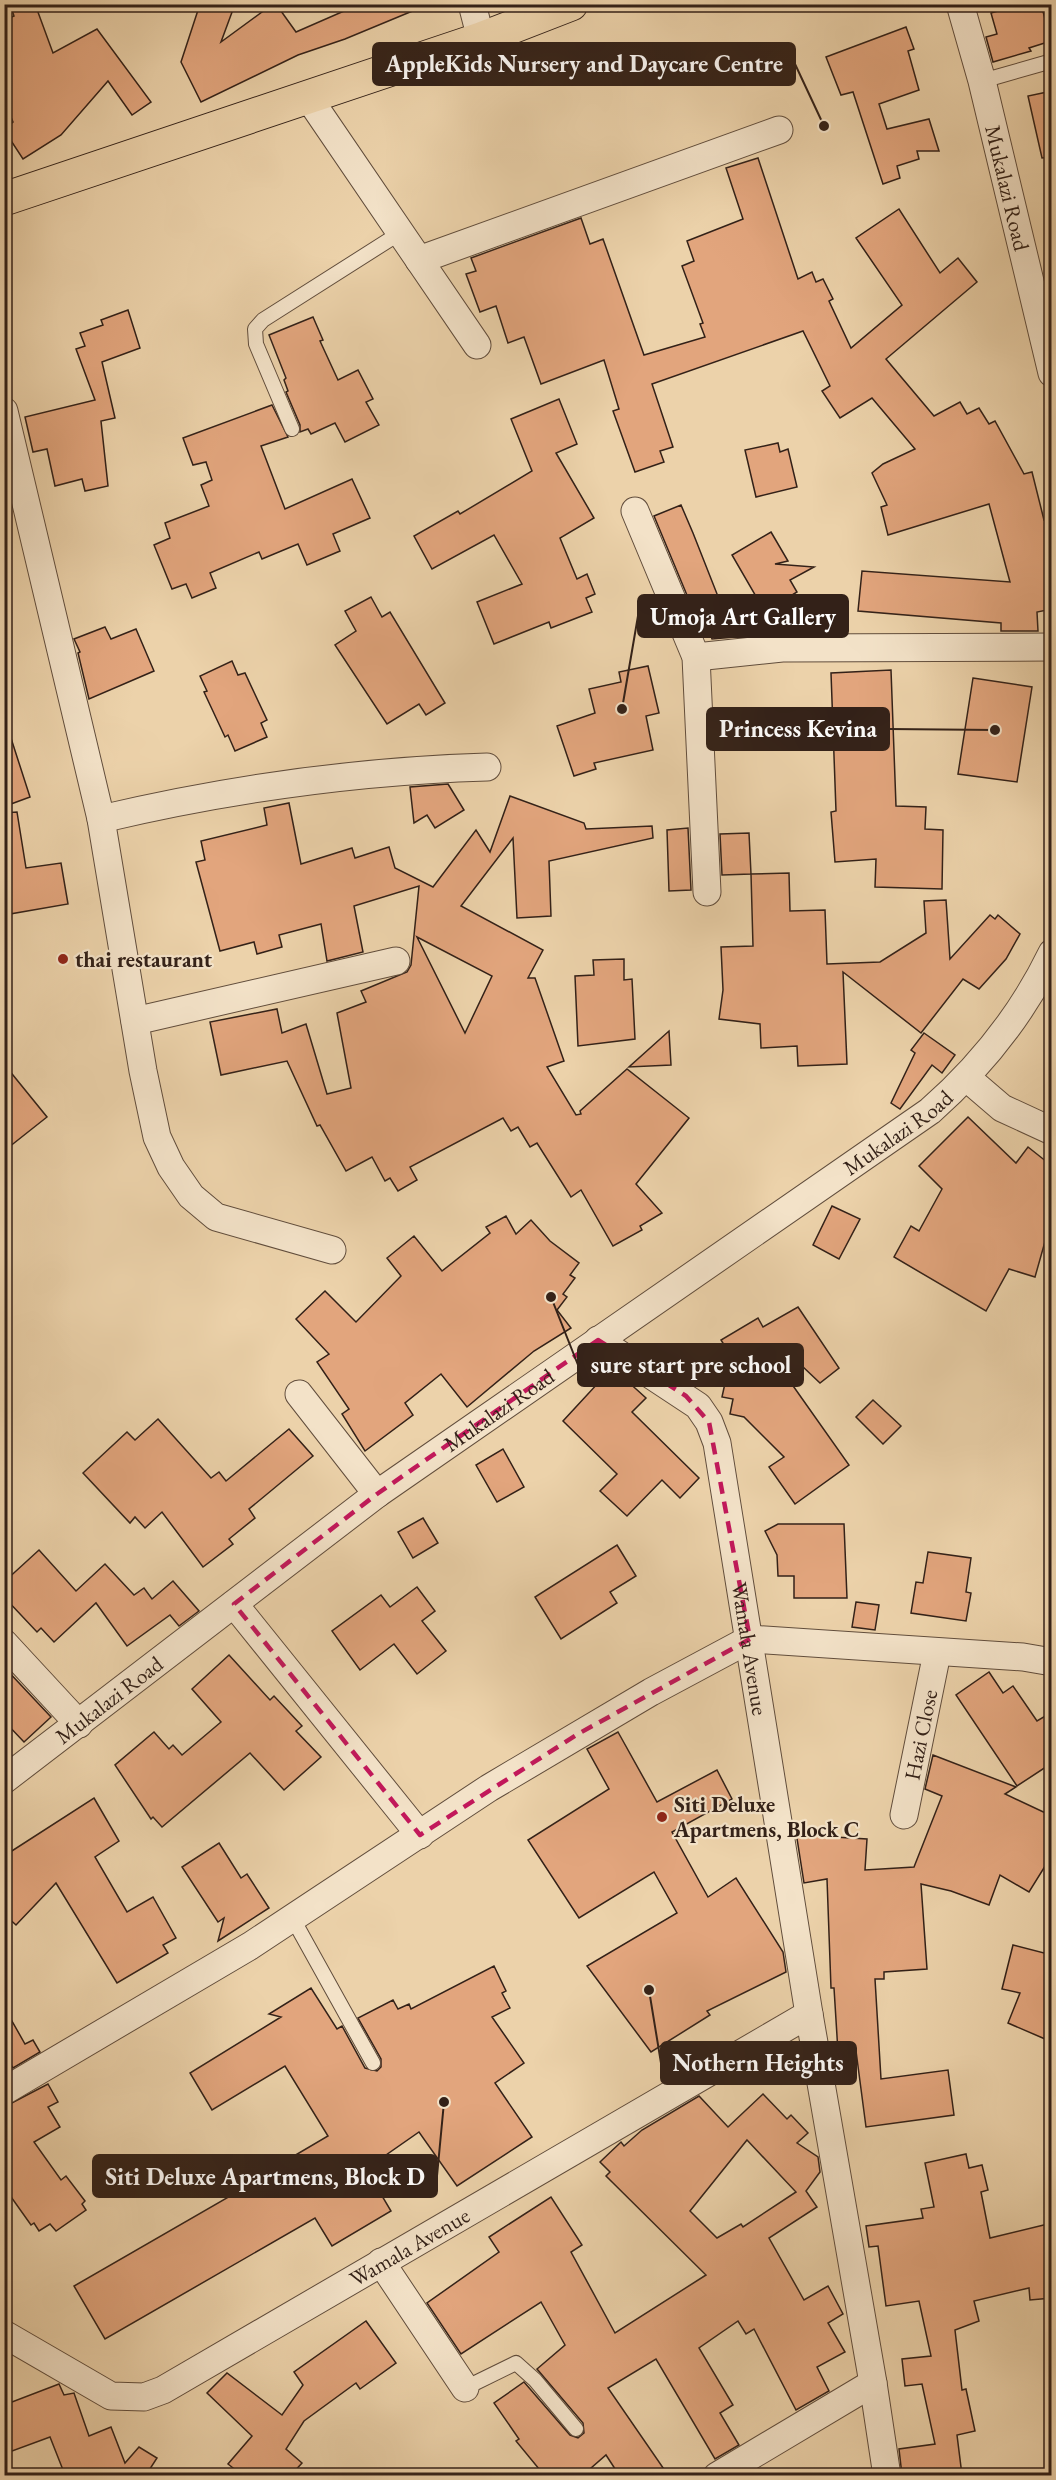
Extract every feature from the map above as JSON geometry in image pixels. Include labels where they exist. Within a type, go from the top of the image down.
[{"type":"main road","points":[[4,199],[481,39],[571,4]]},
{"type":"street","points":[[472,4],[481,39]]},
{"type":"street","name":"Mukalazi Road","points":[[960,4],[982,81],[1052,374]]},
{"type":"street","points":[[308,98],[477,345]]},
{"type":"street","points":[[419,260],[779,130]]},
{"type":"street","points":[[4,411],[13,484],[101,819],[157,1137],[171,1167],[191,1196],[216,1217],[332,1250]]},
{"type":"street","points":[[635,511],[696,657],[707,892]]},
{"type":"street","points":[[696,657],[782,648],[1052,647]]},
{"type":"street","points":[[101,819],[156,806],[303,781],[412,770],[487,767]]},
{"type":"street","name":"Mukalazi Road","points":[[4,1780],[377,1494],[598,1340],[855,1166],[930,1111],[967,1078],[1013,1020],[1052,954]]},
{"type":"street","points":[[135,1021],[396,961]]},
{"type":"street","points":[[967,1078],[1002,1108],[1052,1131]]},
{"type":"street","name":"Wamala Avenue","points":[[598,1340],[686,1395],[698,1406],[709,1422],[717,1443],[809,2014],[873,2383],[886,2475]]},
{"type":"street","points":[[299,1394],[377,1494]]},
{"type":"street","points":[[234,1604],[420,1834]]},
{"type":"street","points":[[4,2091],[293,1919],[489,1788],[587,1729],[750,1639],[1023,1657],[1052,1662]]},
{"type":"street","points":[[4,1643],[79,1724]]},
{"type":"street","name":"Hazi Close","points":[[904,1815],[937,1653]]},
{"type":"street","name":"Wamala Avenue","points":[[4,2334],[111,2396],[144,2397],[172,2385],[809,2014]]},
{"type":"street","points":[[381,2262],[465,2388]]},
{"type":"street","points":[[717,2475],[873,2383]]},
{"type":"lane","points":[[982,81],[1052,61]]},
{"type":"lane","points":[[292,429],[256,344],[255,329],[263,320],[400,233]]},
{"type":"lane","points":[[293,1919],[373,2063]]},
{"type":"lane","points":[[465,2388],[516,2363],[576,2429]]},
{"type":"highlighted area","points":[[598,1340],[686,1396],[709,1422],[750,1639],[578,1734],[420,1835],[234,1604],[377,1494]]},
{"type":"building","points":[[10,4],[35,4],[53,53],[97,29],[151,102],[132,115],[108,81],[61,135],[23,159],[4,130],[13,122],[4,100],[4,20],[14,16]]},
{"type":"building","points":[[200,4],[235,4],[221,42],[273,4],[276,4],[296,32],[360,4],[427,5],[345,39],[298,55],[201,102],[181,62]]},
{"type":"building","points":[[1022,4],[1041,4],[1051,41],[1029,48],[1031,51],[993,62],[986,37],[997,34],[991,13]]},
{"type":"building","points":[[906,27],[914,49],[908,51],[919,90],[879,104],[887,129],[929,119],[939,151],[917,151],[919,159],[897,166],[900,178],[883,184],[853,92],[841,95],[826,57]]},
{"type":"building","points":[[1052,91],[1052,157],[1042,158],[1028,96]]},
{"type":"building","points":[[758,158],[798,279],[812,272],[816,282],[823,279],[833,299],[829,301],[851,348],[902,305],[856,238],[899,209],[940,273],[958,258],[977,282],[886,359],[934,416],[960,402],[967,414],[979,408],[989,424],[995,421],[1024,474],[1032,472],[1044,520],[1052,518],[1052,609],[1037,612],[1038,631],[1001,631],[1001,623],[858,611],[862,571],[1010,582],[989,504],[888,535],[881,507],[887,505],[872,473],[883,464],[915,449],[872,398],[840,418],[822,391],[830,386],[803,331],[652,384],[673,447],[660,451],[664,462],[635,472],[613,411],[619,409],[604,360],[541,384],[524,337],[508,343],[496,306],[480,312],[466,274],[476,271],[471,258],[581,218],[590,244],[603,239],[644,355],[705,337],[700,324],[703,323],[682,266],[694,261],[687,241],[743,219],[726,168]]},
{"type":"building","points":[[128,310],[140,348],[102,362],[115,418],[101,421],[108,486],[85,491],[82,479],[55,486],[47,449],[33,452],[25,417],[95,400],[76,349],[85,346],[80,333],[103,325],[101,320]]},
{"type":"building","points":[[313,317],[323,340],[320,341],[338,380],[358,370],[373,399],[366,402],[379,425],[345,442],[335,423],[311,434],[308,429],[300,432],[300,425],[286,392],[288,391],[284,380],[286,378],[269,335]]},
{"type":"building","points":[[559,399],[577,444],[556,453],[594,518],[560,538],[577,579],[587,574],[595,594],[586,598],[592,612],[551,628],[549,622],[494,644],[477,602],[522,584],[494,535],[432,569],[414,536],[458,511],[460,514],[532,471],[511,419]]},
{"type":"building","points":[[272,405],[288,437],[261,446],[285,509],[352,479],[370,518],[333,534],[340,551],[307,565],[298,544],[262,559],[259,552],[210,573],[216,588],[192,598],[186,584],[172,589],[154,545],[170,538],[165,523],[209,506],[201,485],[212,480],[206,462],[193,465],[183,438]]},
{"type":"building","points":[[778,443],[780,452],[788,449],[797,487],[756,497],[745,450]]},
{"type":"building","points":[[681,505],[734,637],[712,639],[710,633],[704,636],[654,516]]},
{"type":"building","points":[[771,532],[788,561],[775,564],[814,567],[790,580],[797,592],[765,612],[732,555]]},
{"type":"building","points":[[371,597],[382,617],[390,612],[445,703],[426,715],[419,704],[387,724],[335,645],[356,631],[345,611]]},
{"type":"building","points":[[105,627],[111,639],[136,629],[154,671],[89,699],[78,653],[80,652],[74,639]]},
{"type":"building","points":[[232,661],[238,675],[245,673],[267,720],[261,723],[267,737],[235,751],[228,735],[225,737],[204,692],[207,691],[200,676]]},
{"type":"building","points":[[648,666],[659,713],[646,716],[653,750],[594,763],[596,769],[574,776],[557,726],[595,713],[589,689],[621,682],[619,672]]},
{"type":"building","points":[[891,670],[896,806],[926,807],[925,829],[943,830],[942,889],[875,887],[876,859],[835,862],[831,812],[836,811],[831,673]]},
{"type":"building","points":[[973,678],[1032,687],[1017,782],[958,774]]},
{"type":"building","points":[[9,732],[30,797],[11,804],[4,785],[4,733]]},
{"type":"building","points":[[448,784],[464,810],[435,828],[427,815],[414,823],[410,787]]},
{"type":"building","points":[[510,796],[584,823],[586,829],[652,826],[653,838],[549,861],[551,916],[517,918],[513,838],[461,906],[543,950],[528,978],[535,978],[564,1061],[547,1067],[576,1115],[581,1114],[580,1111],[627,1069],[689,1118],[636,1184],[662,1213],[640,1226],[642,1230],[613,1246],[581,1190],[571,1197],[537,1143],[530,1147],[518,1127],[511,1131],[503,1118],[410,1167],[417,1180],[398,1191],[390,1178],[385,1181],[372,1157],[346,1171],[320,1125],[317,1126],[287,1061],[221,1075],[210,1022],[277,1009],[282,1033],[306,1024],[327,1094],[351,1088],[337,1013],[366,1002],[361,991],[407,972],[411,965],[419,886],[354,906],[363,952],[327,961],[321,924],[279,935],[282,947],[257,954],[254,942],[220,951],[196,862],[205,860],[201,841],[267,825],[264,808],[289,803],[301,864],[352,848],[355,858],[389,847],[395,868],[433,887],[476,830],[490,852]],"holes":[[[417,937],[492,976],[465,1033]]]},
{"type":"building","points":[[17,812],[26,868],[61,863],[68,904],[4,915],[4,813]]},
{"type":"building","points":[[688,828],[691,890],[669,891],[667,830]]},
{"type":"building","points":[[749,833],[751,874],[722,875],[720,834]]},
{"type":"building","points":[[789,873],[790,911],[825,910],[827,964],[880,962],[926,933],[924,901],[946,900],[950,959],[990,915],[995,919],[998,915],[1020,934],[1006,959],[979,989],[963,979],[921,1033],[843,972],[847,1064],[798,1066],[797,1046],[761,1048],[760,1024],[719,1019],[723,990],[721,947],[753,946],[751,874]]},
{"type":"building","points":[[624,959],[624,980],[632,979],[635,1039],[578,1046],[575,976],[594,975],[593,960]]},
{"type":"building","points":[[669,1031],[671,1065],[629,1067]]},
{"type":"building","points":[[924,1033],[955,1055],[942,1073],[932,1065],[900,1109],[891,1103],[915,1053],[911,1050]]},
{"type":"building","points":[[4,1064],[47,1117],[4,1151]]},
{"type":"building","points":[[968,1117],[1016,1163],[1028,1147],[1052,1166],[1052,1241],[1046,1238],[1035,1277],[1009,1269],[986,1311],[894,1257],[911,1226],[919,1231],[942,1189],[919,1166]]},
{"type":"building","points":[[832,1206],[860,1219],[839,1259],[813,1245]]},
{"type":"building","points":[[506,1216],[516,1234],[531,1220],[550,1241],[579,1263],[570,1275],[575,1278],[563,1294],[567,1297],[557,1310],[571,1328],[534,1351],[467,1407],[441,1374],[405,1403],[413,1415],[365,1451],[342,1414],[349,1409],[317,1362],[329,1354],[296,1319],[325,1291],[356,1322],[401,1276],[387,1258],[414,1236],[442,1271],[490,1233],[486,1227]]},
{"type":"building","points":[[798,1307],[839,1368],[820,1383],[782,1347],[772,1356],[849,1465],[795,1504],[769,1467],[784,1457],[744,1417],[730,1414],[733,1399],[722,1397],[731,1356],[721,1340],[758,1318],[763,1327]]},
{"type":"building","points":[[615,1370],[646,1398],[632,1412],[699,1478],[680,1498],[662,1480],[627,1516],[600,1491],[617,1474],[563,1421],[599,1382],[601,1384]]},
{"type":"building","points":[[873,1400],[901,1426],[883,1444],[856,1417]]},
{"type":"building","points":[[158,1419],[211,1478],[219,1472],[226,1481],[289,1429],[313,1456],[249,1509],[255,1518],[229,1539],[233,1544],[203,1567],[162,1512],[145,1528],[135,1517],[130,1523],[83,1473],[127,1432],[135,1440]]},
{"type":"building","points":[[503,1449],[524,1487],[497,1502],[476,1465]]},
{"type":"building","points":[[423,1518],[438,1543],[413,1558],[398,1532]]},
{"type":"building","points":[[778,1524],[844,1524],[847,1598],[794,1598],[794,1576],[778,1576],[777,1555],[765,1531]]},
{"type":"building","points":[[617,1545],[636,1576],[610,1592],[617,1603],[561,1639],[535,1597]]},
{"type":"building","points":[[39,1550],[76,1591],[105,1564],[134,1595],[144,1588],[152,1599],[173,1581],[199,1611],[179,1626],[170,1615],[127,1646],[96,1603],[54,1642],[41,1628],[37,1632],[4,1597],[4,1582]]},
{"type":"building","points":[[928,1552],[971,1558],[966,1592],[971,1593],[966,1621],[911,1613],[916,1582],[923,1583]]},
{"type":"building","points":[[417,1587],[435,1611],[422,1621],[446,1651],[417,1674],[394,1644],[360,1670],[332,1631],[381,1595],[390,1607]]},
{"type":"building","points":[[856,1602],[879,1605],[875,1630],[852,1627]]},
{"type":"building","points":[[229,1655],[270,1700],[274,1696],[302,1726],[296,1731],[321,1757],[284,1790],[250,1753],[162,1827],[153,1817],[151,1819],[115,1765],[154,1732],[169,1749],[173,1745],[182,1755],[221,1722],[192,1689]]},
{"type":"building","points":[[4,1667],[51,1717],[24,1742],[4,1721]]},
{"type":"building","points":[[989,1672],[1003,1693],[1013,1686],[1037,1721],[1052,1712],[1052,1763],[1017,1786],[956,1695]]},
{"type":"building","points":[[618,1732],[657,1802],[717,1770],[732,1799],[672,1832],[708,1897],[736,1878],[783,1952],[786,1972],[707,2011],[710,2015],[651,2052],[587,1966],[677,1913],[654,1872],[579,1918],[528,1840],[609,1789],[587,1749]]},
{"type":"building","points":[[933,1755],[1016,1787],[1005,1794],[1052,1816],[1052,1855],[1029,1892],[1000,1875],[989,1905],[951,1891],[921,1884],[927,1969],[884,1972],[884,1979],[875,1979],[881,2079],[948,2070],[954,2115],[866,2127],[856,2051],[838,2052],[834,1988],[831,1988],[827,1879],[804,1883],[796,1832],[817,1829],[818,1836],[867,1839],[865,1870],[914,1867],[942,1796],[925,1789]]},
{"type":"building","points":[[94,1798],[119,1841],[95,1857],[127,1912],[153,1897],[176,1938],[163,1945],[168,1953],[117,1983],[56,1883],[16,1925],[4,1914],[4,1856]]},
{"type":"building","points":[[219,1843],[241,1878],[247,1874],[269,1908],[218,1941],[224,1918],[218,1922],[182,1867]]},
{"type":"building","points":[[1013,1945],[1052,1955],[1052,2042],[1008,2023],[1020,1993],[1002,1989]]},
{"type":"building","points":[[494,1966],[506,1991],[502,1993],[510,2008],[492,2017],[524,2063],[495,2083],[532,2137],[457,2186],[419,2132],[366,2169],[391,2211],[332,2246],[315,2218],[105,2339],[74,2286],[284,2165],[282,2163],[328,2136],[285,2066],[212,2110],[190,2073],[281,2017],[269,2014],[311,1988],[337,2029],[342,2026],[365,2068],[377,2071],[381,2067],[381,2059],[358,2018],[393,2000],[398,2009],[409,2004],[411,2009]]},
{"type":"building","points":[[4,2007],[25,2044],[33,2040],[40,2052],[13,2068],[4,2054]]},
{"type":"building","points":[[48,2084],[58,2102],[48,2107],[60,2127],[34,2142],[61,2180],[66,2176],[85,2201],[82,2204],[86,2210],[56,2231],[50,2224],[39,2231],[34,2223],[31,2225],[4,2187],[4,2107]]},
{"type":"building","points":[[763,2094],[787,2119],[791,2115],[808,2133],[797,2143],[818,2157],[820,2172],[806,2191],[817,2207],[769,2238],[804,2300],[828,2286],[843,2314],[828,2323],[845,2352],[817,2367],[829,2391],[796,2410],[754,2329],[746,2334],[738,2321],[699,2348],[733,2405],[720,2413],[739,2445],[715,2459],[656,2359],[608,2388],[668,2475],[619,2475],[606,2455],[583,2475],[544,2475],[516,2441],[519,2439],[494,2403],[524,2382],[570,2435],[578,2438],[584,2433],[583,2423],[537,2369],[565,2345],[541,2302],[461,2354],[427,2303],[499,2252],[489,2237],[551,2197],[582,2245],[571,2252],[615,2333],[706,2275],[606,2176],[610,2172],[600,2162],[621,2142],[624,2146],[642,2130],[699,2096],[728,2127]],"holes":[[[747,2140],[796,2192],[743,2227],[741,2224],[717,2238],[690,2211]]]},
{"type":"building","points":[[966,2154],[969,2168],[982,2165],[988,2190],[981,2192],[990,2238],[1052,2223],[1052,2298],[1030,2300],[1029,2288],[974,2301],[979,2321],[955,2330],[962,2390],[966,2389],[975,2431],[957,2435],[962,2475],[902,2475],[899,2449],[935,2444],[922,2384],[905,2386],[902,2359],[931,2356],[919,2301],[886,2306],[878,2246],[869,2247],[866,2226],[923,2218],[921,2209],[934,2207],[925,2163]]},
{"type":"building","points":[[366,2321],[396,2363],[360,2389],[356,2383],[304,2421],[286,2449],[302,2463],[291,2475],[242,2475],[228,2464],[252,2436],[207,2393],[227,2373],[282,2415],[303,2385],[294,2372]]},
{"type":"building","points":[[59,2384],[64,2395],[74,2393],[89,2436],[111,2427],[125,2463],[139,2447],[157,2458],[146,2475],[65,2475],[50,2437],[4,2454],[4,2405]]},
{"type":"place","name":"AppleKids Nursery and Daycare Centre","points":[[824,126]]},
{"type":"place","name":"Umoja Art Gallery","points":[[622,709]]},
{"type":"place","name":"Princess Kevina","points":[[995,730]]},
{"type":"place","name":"thai restaurant","points":[[63,959]]},
{"type":"place","name":"sure start pre school","points":[[551,1297]]},
{"type":"place","name":"Siti Deluxe Apartmens, Block C","points":[[662,1817]]},
{"type":"place","name":"Nothern Heights","points":[[649,1990]]},
{"type":"place","name":"Siti Deluxe Apartmens, Block D","points":[[444,2102]]}]
